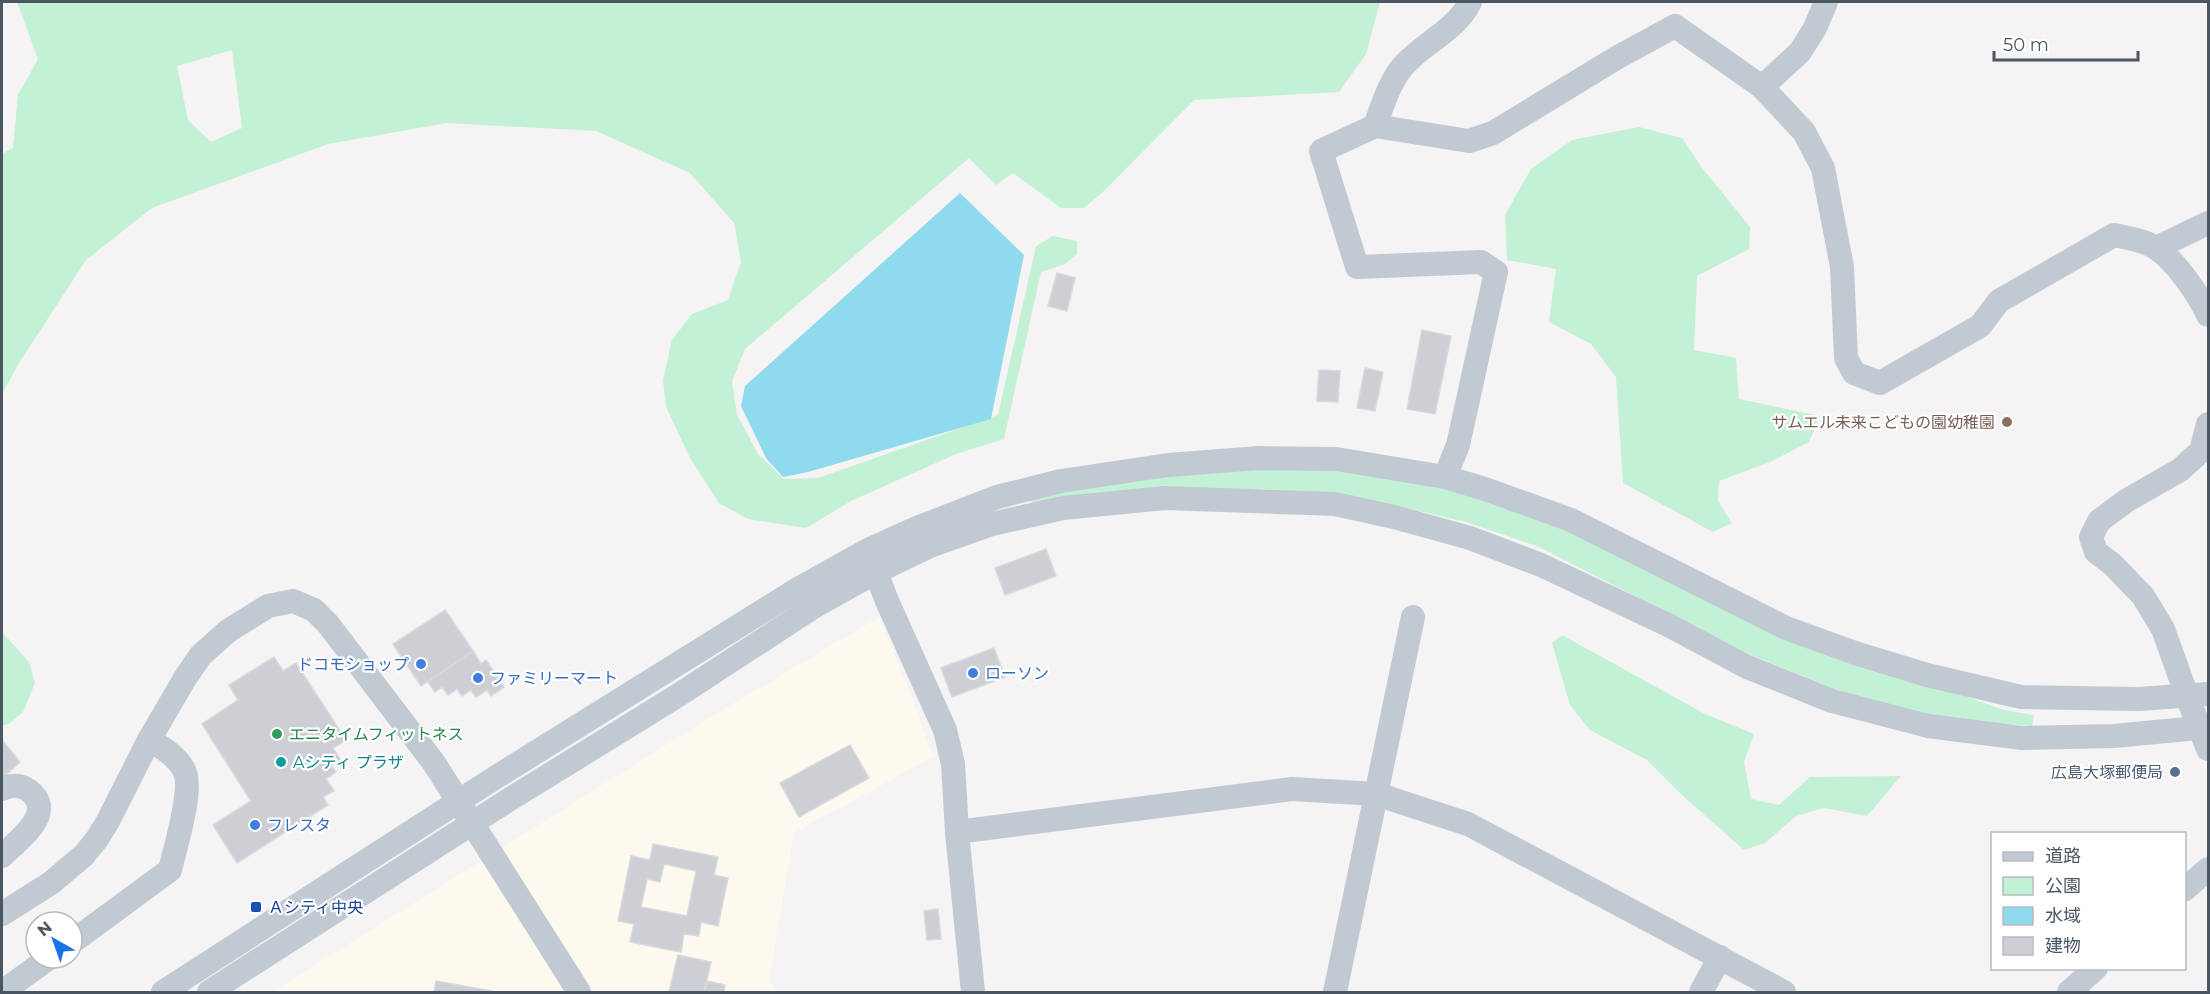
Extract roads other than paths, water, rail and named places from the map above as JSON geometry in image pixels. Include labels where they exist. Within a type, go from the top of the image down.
[{"type":"street","points":[[1375,126],[1386,95],[1404,64],[1464,14],[1470,2]]},
{"type":"street","points":[[1762,87],[1800,51],[1815,28],[1826,2]]},
{"type":"street","points":[[1445,477],[1458,445],[1496,272],[1481,262],[1357,267],[1321,151],[1375,126],[1469,141],[1493,133],[1618,57],[1675,26],[1762,87],[1804,132],[1823,168],[1842,267],[1846,358],[1854,373],[1880,383],[1980,326],[1999,301],[2114,236],[2156,248],[2201,298],[2208,315]]},
{"type":"street","points":[[2156,248],[2208,223]]},
{"type":"street","points":[[209,993],[815,606],[876,572],[930,546],[992,524],[1063,508],[1165,498],[1335,504],[1394,517],[1480,542],[1562,575],[1668,625],[1747,667],[1832,701],[1928,726],[2022,738],[2206,735],[2198,695],[2163,629],[2143,596],[2112,564],[2096,552],[2091,537],[2099,521],[2126,501],[2180,470],[2201,451],[2208,424]]},
{"type":"street","points":[[163,993],[459,801],[798,590],[868,550],[916,528],[997,497],[1061,481],[1168,465],[1259,458],[1336,459],[1445,477],[1571,520],[1786,628],[1906,669],[2021,697],[2139,699],[2198,695]]},
{"type":"street","points":[[876,572],[886,601],[945,730],[953,764],[957,832],[973,993]]},
{"type":"street","points":[[2,914],[51,883],[84,855],[108,821],[149,740],[201,656],[228,631],[268,606],[293,601],[314,610],[328,624],[434,763],[579,993]]},
{"type":"street","points":[[1335,993],[1413,617]]},
{"type":"street","points":[[84,933],[170,870],[188,790],[184,770],[165,748],[149,740]]},
{"type":"street","points":[[2,789],[16,786],[25,788],[32,793],[39,806],[37,820],[33,827],[2,856]]},
{"type":"street","points":[[957,832],[1292,789],[1376,794],[1468,824],[1784,993]]},
{"type":"street","points":[[2186,888],[2208,869]]},
{"type":"street","points":[[1701,993],[1720,957]]},
{"type":"street","points":[[2,993],[33,970]]},
{"type":"street","points":[[2069,993],[2095,970]]},
{"type":"water","points":[[960,193],[1024,255],[991,419],[808,472],[783,477],[766,458],[741,406],[745,386]]},
{"type":"place","name":"サムエル未来こどもの園幼稚園","points":[[2007,422]]},
{"type":"place","name":"ドコモショップ","points":[[421,664]]},
{"type":"place","name":"ローソン","points":[[973,673]]},
{"type":"place","name":"ファミリーマート","points":[[478,678]]},
{"type":"place","name":"エニタイムフィットネス","points":[[277,734]]},
{"type":"place","name":"Aシティ プラザ","points":[[281,762]]},
{"type":"place","name":"広島大塚郵便局","points":[[2175,772]]},
{"type":"place","name":"フレスタ","points":[[255,825]]},
{"type":"place","name":"Ａシティ中央","points":[[256,907]]}]
